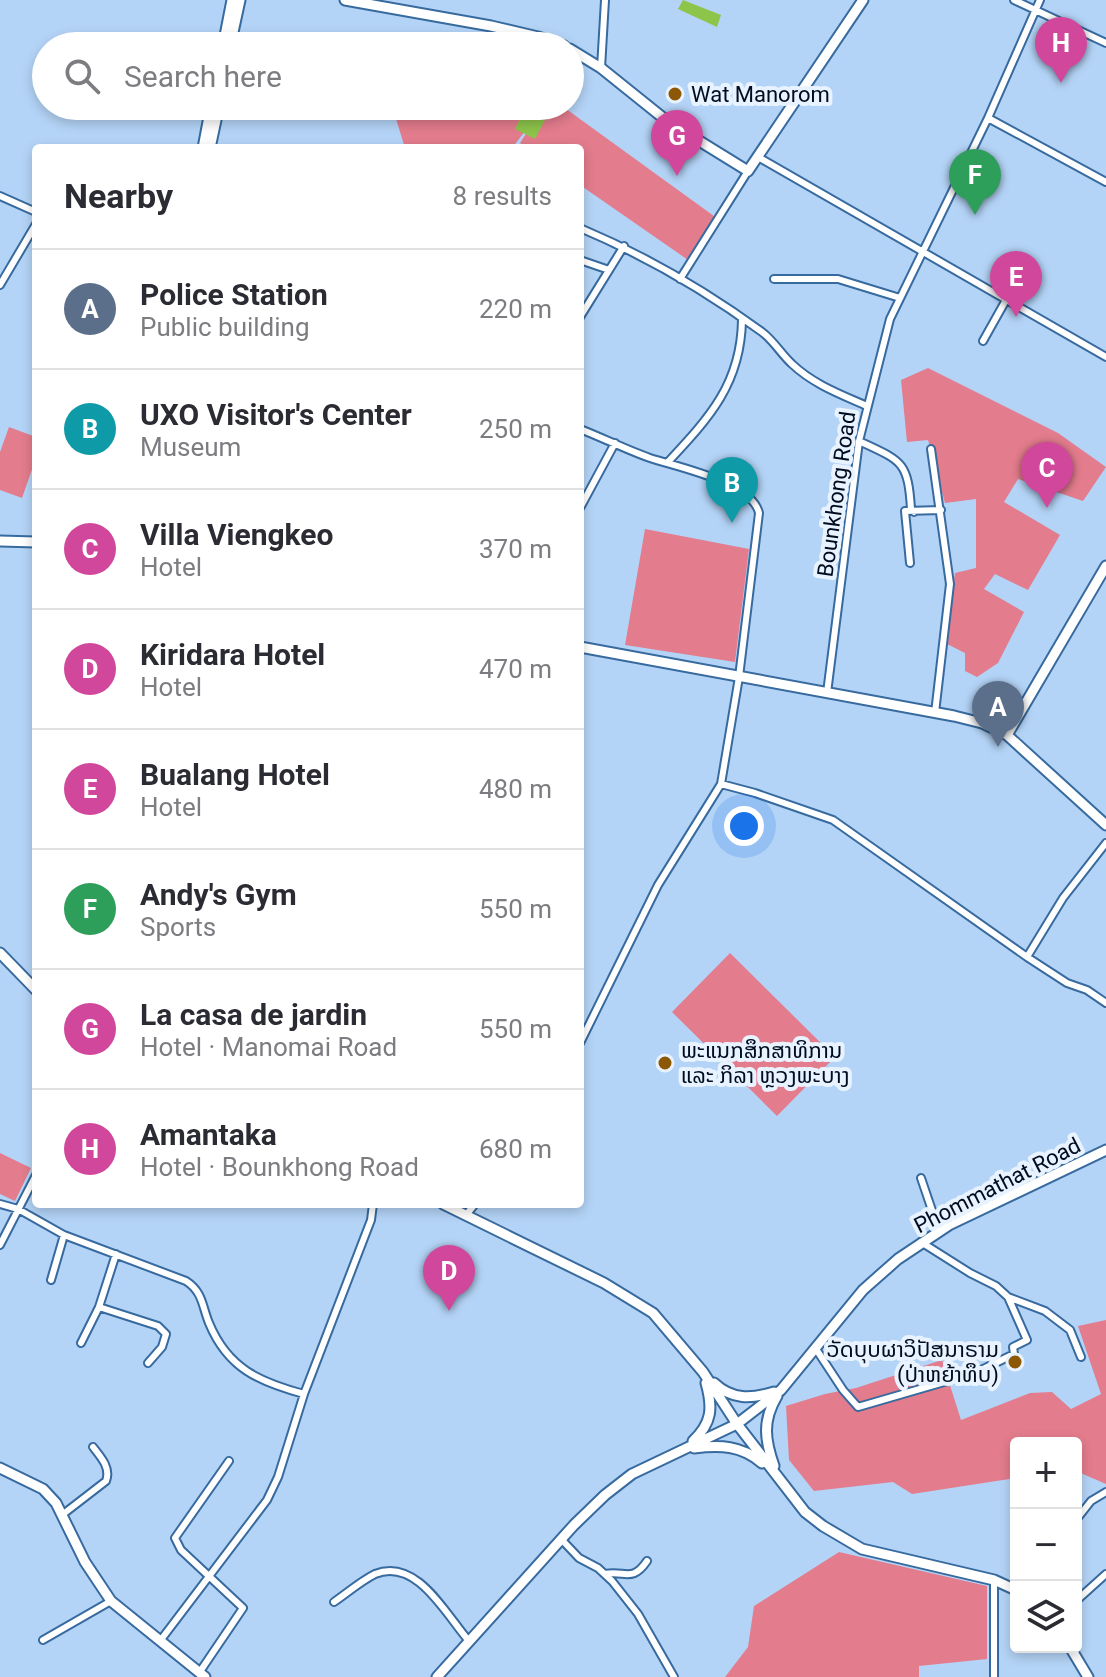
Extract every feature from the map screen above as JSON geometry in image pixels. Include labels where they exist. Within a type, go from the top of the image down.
[{"type":"street","points":[[226,32],[232,0]]},
{"type":"street","points":[[233,32],[240,0]]},
{"type":"street","points":[[345,0],[517,32]]},
{"type":"street","points":[[601,68],[605,0]]},
{"type":"street","points":[[680,279],[863,0]]},
{"type":"street","points":[[1014,0],[1106,43]]},
{"type":"street","name":"Bounkhong Road","points":[[826,694],[859,441],[890,319],[988,118],[1040,0]]},
{"type":"street","points":[[584,58],[667,121],[748,171]]},
{"type":"street","points":[[988,118],[1106,182]]},
{"type":"street","points":[[204,144],[208,120]]},
{"type":"street","points":[[211,144],[216,120]]},
{"type":"street","points":[[758,157],[1106,357]]},
{"type":"street","points":[[0,196],[32,210]]},
{"type":"street","points":[[584,230],[624,246],[680,279],[766,335],[791,363],[814,382],[867,406]]},
{"type":"street","points":[[0,285],[32,231]]},
{"type":"street","points":[[584,311],[624,246]]},
{"type":"street","points":[[584,261],[609,270]]},
{"type":"street","points":[[774,279],[838,279],[900,298]]},
{"type":"street","points":[[983,341],[1006,300]]},
{"type":"street","points":[[668,462],[711,415],[731,380],[742,347],[742,320]]},
{"type":"street","points":[[584,431],[745,493],[757,506],[759,521],[739,677],[721,784],[658,885],[584,1035]]},
{"type":"street","points":[[859,441],[892,457],[904,468],[914,512]]},
{"type":"street","points":[[584,501],[615,443]]},
{"type":"street","points":[[931,449],[950,584],[935,713]]},
{"type":"street","points":[[910,563],[904,514],[908,510],[941,510]]},
{"type":"street","points":[[0,541],[32,542]]},
{"type":"street","points":[[1007,735],[1106,566]]},
{"type":"street","points":[[584,648],[982,723],[1007,735],[1106,825]]},
{"type":"street","points":[[721,784],[833,820],[1027,957],[1106,1003]]},
{"type":"street","points":[[1027,957],[1063,898],[1106,843]]},
{"type":"street","points":[[0,953],[32,986]]},
{"type":"street","name":"Phommathat Road","points":[[437,1677],[605,1495],[632,1474],[737,1424],[781,1390],[863,1290],[921,1242],[1106,1150]]},
{"type":"street","points":[[921,1178],[939,1231]]},
{"type":"street","points":[[0,1245],[32,1183]]},
{"type":"street","points":[[0,1204],[18,1209],[64,1235],[191,1285],[202,1298],[217,1339],[242,1371],[268,1384],[304,1394]]},
{"type":"street","points":[[160,1641],[267,1500],[371,1220],[372,1208]]},
{"type":"street","points":[[451,1208],[644,1306],[722,1390],[741,1398],[781,1390]]},
{"type":"street","points":[[466,1215],[472,1208]]},
{"type":"street","points":[[51,1280],[64,1235]]},
{"type":"street","points":[[921,1242],[996,1286],[1008,1297],[1045,1311],[1070,1330],[1081,1357]]},
{"type":"street","points":[[81,1343],[99,1307],[116,1254]]},
{"type":"street","points":[[816,1349],[852,1403],[858,1407],[865,1406],[975,1373],[1014,1354],[1013,1347],[1027,1340],[1008,1297]]},
{"type":"street","points":[[99,1307],[158,1326],[166,1334],[162,1347],[148,1363]]},
{"type":"street","points":[[703,1372],[737,1424],[805,1512],[823,1526],[862,1549],[994,1580],[1010,1587]]},
{"type":"street","points":[[685,1449],[705,1430],[712,1414],[703,1372]]},
{"type":"street","points":[[777,1475],[765,1427],[770,1408],[781,1390]]},
{"type":"street","points":[[685,1449],[718,1445],[741,1449],[759,1459],[777,1475]]},
{"type":"street","points":[[62,1515],[108,1477],[104,1460],[93,1447]]},
{"type":"street","points":[[0,1468],[43,1489],[56,1503],[85,1562],[111,1601],[202,1675],[243,1608],[181,1550],[175,1538],[229,1461]]},
{"type":"street","points":[[1082,1512],[1091,1501],[1106,1492]]},
{"type":"street","points":[[562,1540],[579,1558],[605,1574],[638,1614],[674,1677]]},
{"type":"street","points":[[605,1574],[631,1575],[639,1572],[647,1561]]},
{"type":"street","points":[[334,1602],[375,1575],[393,1570],[423,1583],[469,1641]]},
{"type":"street","points":[[1082,1596],[1106,1574]]},
{"type":"street","points":[[994,1580],[994,1677]]},
{"type":"street","points":[[43,1640],[111,1601]]},
{"type":"street","points":[[1074,1653],[1088,1677]]},
{"type":"shaded area","points":[[683,0],[721,15],[717,27],[678,9]]},
{"type":"shaded area","points":[[396,120],[534,120],[515,144],[404,144]]},
{"type":"shaded area","points":[[519,120],[545,120],[535,139],[515,129]]},
{"type":"shaded area","points":[[534,120],[581,120],[718,219],[691,262],[584,188],[584,144],[520,143]]},
{"type":"shaded area","points":[[928,368],[1058,433],[1106,467],[1083,501],[1018,479],[1004,502],[1060,535],[1028,590],[995,574],[984,589],[1024,612],[998,663],[977,677],[965,671],[965,653],[945,643],[955,573],[976,568],[976,499],[945,503],[928,440],[907,442],[901,380]]},
{"type":"shaded area","points":[[9,427],[32,436],[32,469],[22,498],[0,490],[0,452]]},
{"type":"shaded area","points":[[645,529],[749,549],[735,662],[625,645]]},
{"type":"shaded area","points":[[730,953],[835,1057],[777,1116],[672,1012]]},
{"type":"shaded area","points":[[0,1153],[31,1168],[15,1201],[0,1194]]},
{"type":"shaded area","points":[[1106,1320],[1106,1484],[1082,1474],[1082,1437],[1010,1437],[1010,1479],[912,1494],[893,1482],[814,1491],[789,1460],[786,1406],[856,1388],[942,1360],[961,1420],[1030,1393],[1052,1392],[1071,1409],[1101,1394],[1078,1326]]},
{"type":"shaded area","points":[[839,1552],[987,1586],[987,1659],[919,1666],[919,1677],[725,1677],[748,1647],[754,1606]]},
{"type":"place","name":"Amantaka","points":[[1061,83]]},
{"type":"place","name":"Wat Manorom","points":[[675,94]]},
{"type":"place","name":"La casa de jardin","points":[[677,176]]},
{"type":"place","name":"Andy's Gym","points":[[975,215]]},
{"type":"place","name":"Bualang Hotel","points":[[1016,317]]},
{"type":"place","name":"Villa Viengkeo","points":[[1047,508]]},
{"type":"place","name":"UXO Visitor's Center","points":[[732,523]]},
{"type":"place","name":"Police Station","points":[[998,747]]},
{"type":"place","name":"ພະແນກສຶກສາທິການ ແລະ ກິລາ ຫຼວງພະບາງ","points":[[665,1063]]},
{"type":"place","name":"Kiridara Hotel","points":[[449,1311]]},
{"type":"place","name":"ວັດບຸບຜາວິປັສນາຣາມ (ປ່າຫຍ້າທຶບ)","points":[[1015,1362]]}]
